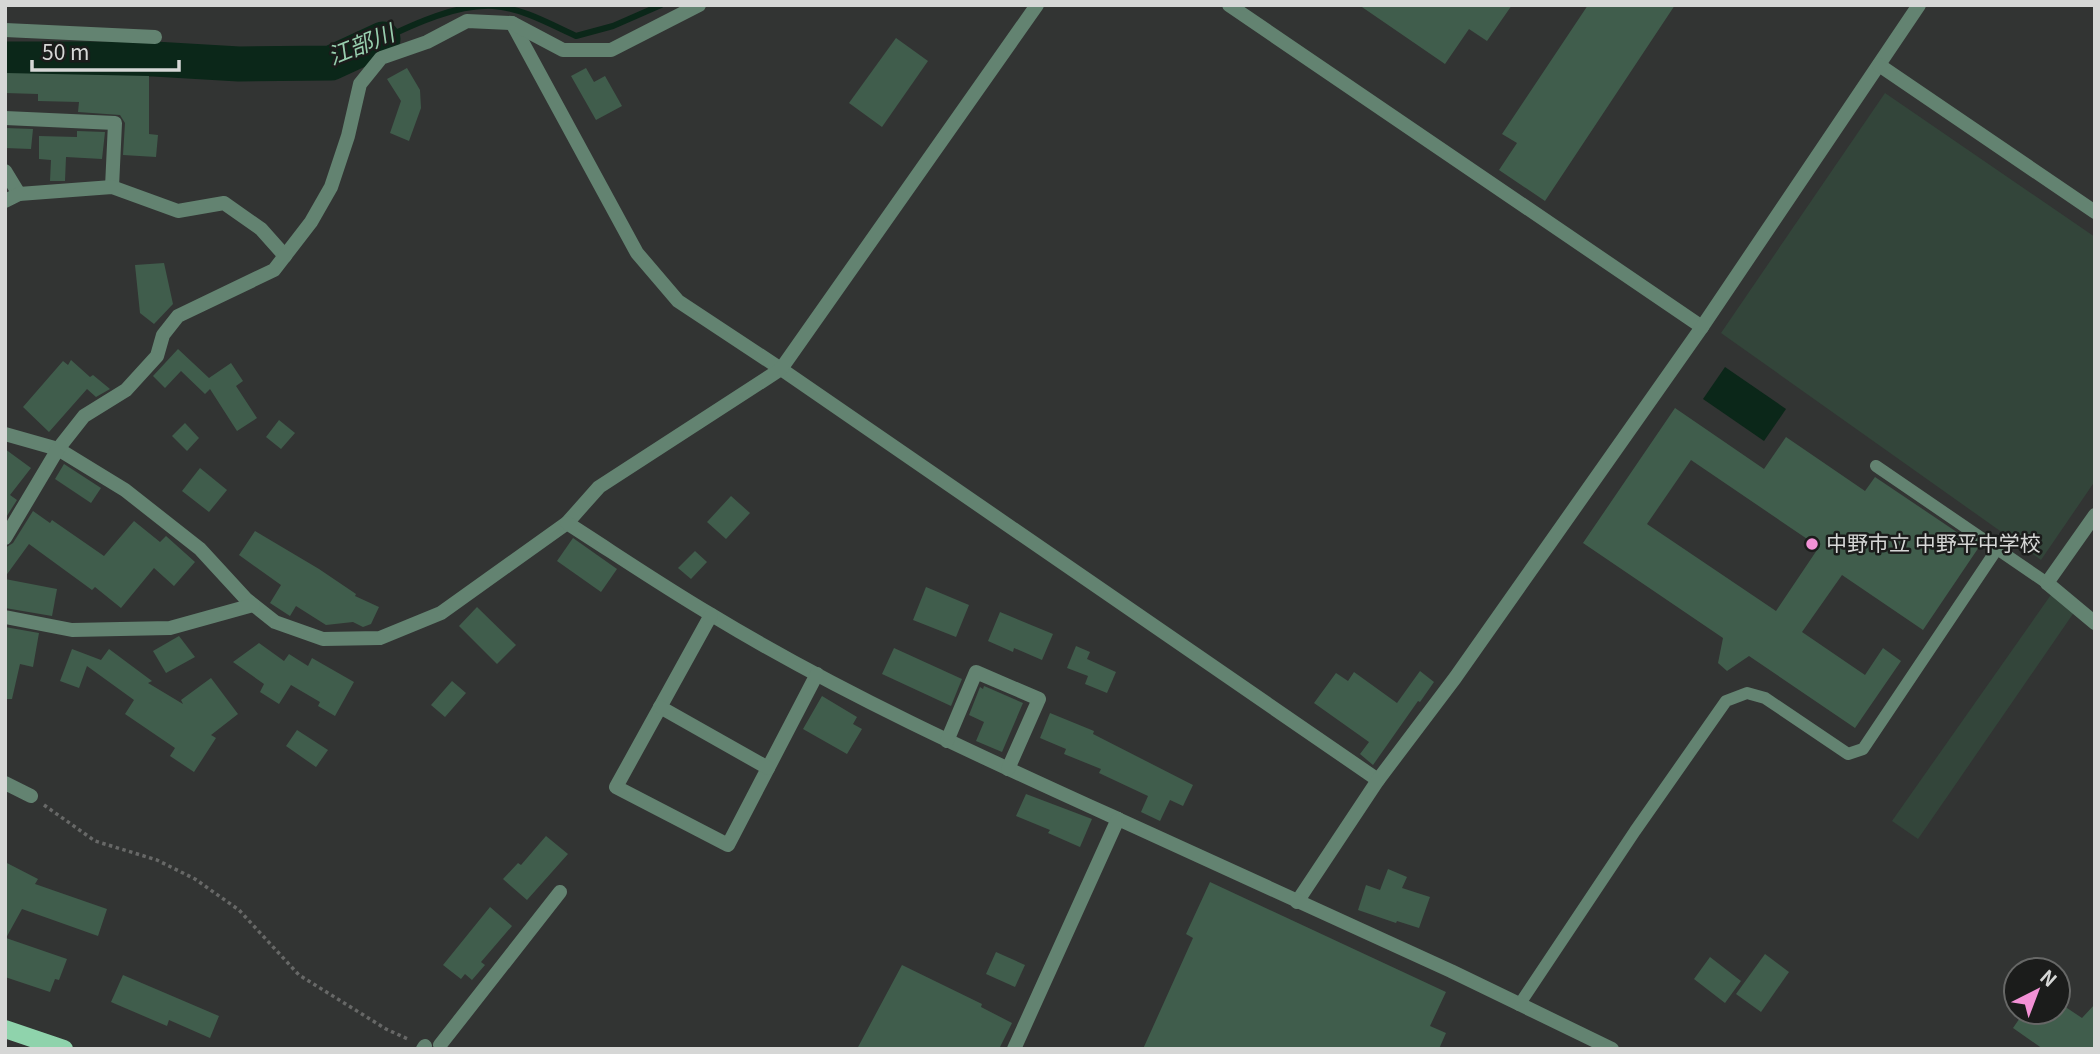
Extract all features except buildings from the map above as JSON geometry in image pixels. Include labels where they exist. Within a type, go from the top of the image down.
[{"type":"main road","points":[[5,1030],[64,1049]]},
{"type":"street","points":[[5,538],[58,449],[84,416],[126,390],[157,356],[163,335],[178,316],[274,271],[311,222],[331,187],[348,136],[360,84],[381,58],[427,43],[467,21],[512,23],[563,50],[611,50],[699,5]]},
{"type":"street","points":[[5,434],[58,449],[125,490],[200,548],[253,605],[275,622],[323,639],[380,638],[441,613],[567,523],[599,487],[781,369],[1037,5]]},
{"type":"street","points":[[1229,5],[1702,327]]},
{"type":"street","points":[[1297,902],[1378,780],[1463,667],[1702,327],[1919,5]]},
{"type":"street","points":[[512,23],[637,253],[678,301],[1378,780]]},
{"type":"street","points":[[5,30],[155,37]]},
{"type":"street","points":[[1879,65],[2095,212]]},
{"type":"street","points":[[5,118],[115,123],[113,187]]},
{"type":"street","points":[[5,171],[19,194]]},
{"type":"street","points":[[5,201],[19,194],[113,187],[178,211],[224,203],[261,229],[285,256]]},
{"type":"street","points":[[2095,515],[2047,583],[2095,623]]},
{"type":"street","points":[[567,523],[711,615],[817,674],[947,741],[1451,971],[1612,1049]]},
{"type":"street","points":[[5,617],[72,630],[170,628],[253,605]]},
{"type":"street","points":[[711,615],[616,787],[728,845],[817,674]]},
{"type":"street","points":[[947,741],[976,672],[1039,699],[1008,769]]},
{"type":"street","points":[[660,707],[768,768]]},
{"type":"street","points":[[5,783],[31,796]]},
{"type":"street","points":[[1014,1049],[1118,819]]},
{"type":"street","points":[[440,1045],[560,891]]},
{"type":"lane","points":[[1877,466],[2047,583]]},
{"type":"lane","points":[[1519,1005],[1726,701],[1747,693],[1765,698],[1848,754],[1863,749],[1997,549]]},
{"type":"path","points":[[31,796],[95,841],[157,860],[195,878],[239,910],[299,975],[386,1029],[424,1048]]},
{"type":"shaded area","points":[[1885,93],[2095,237],[2095,481],[2041,560],[1721,333]]},
{"type":"shaded area","points":[[1725,367],[1786,409],[1764,441],[1703,399]]},
{"type":"shaded area","points":[[2055,589],[2077,608],[1918,839],[1892,821]]},
{"type":"waterway","name":"江部川","points":[[383,39],[436,16],[479,6],[515,10],[576,36],[613,26],[661,5]]},
{"type":"waterway","name":"江部川","points":[[5,59],[154,59],[239,64],[331,63],[383,39]]},
{"type":"place","name":"中野市立 中野平中学校","points":[[1812,544]]}]
